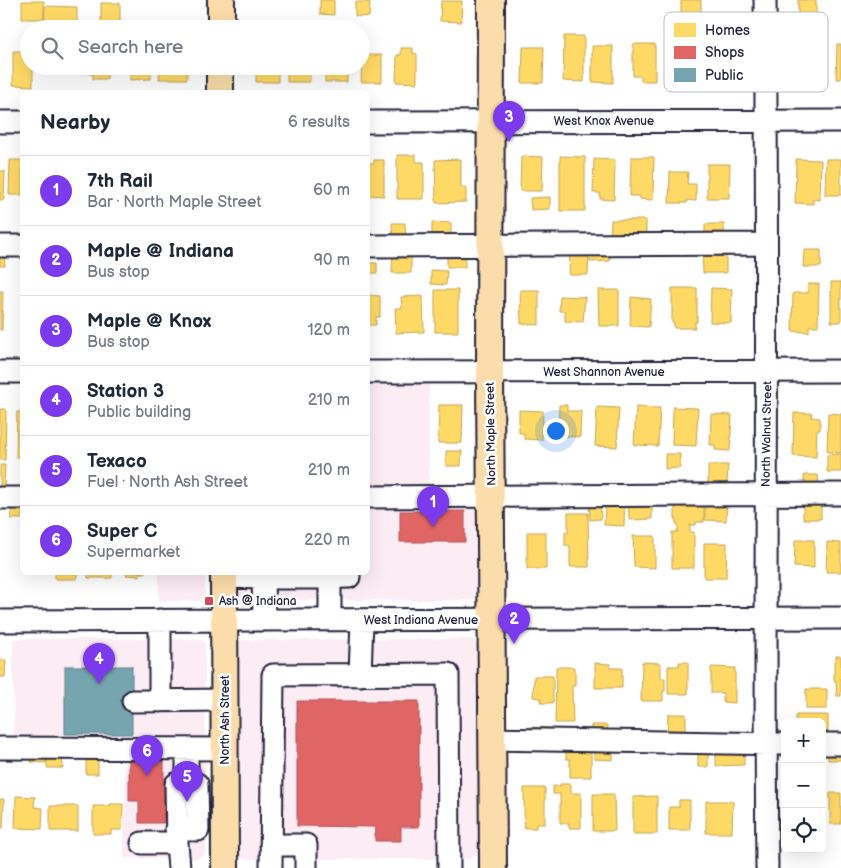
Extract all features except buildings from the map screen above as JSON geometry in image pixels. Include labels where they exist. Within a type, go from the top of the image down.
[{"type":"main road","points":[[221,0],[221,20]]},
{"type":"main road","name":"North Maple Street","points":[[491,0],[492,868]]},
{"type":"main road","points":[[220,75],[220,90]]},
{"type":"main road","name":"North Ash Street","points":[[225,868],[225,620],[254,575]]},
{"type":"street","name":"North Walnut Street","points":[[767,92],[768,372],[766,618],[775,744],[767,868]]},
{"type":"street","name":"West Knox Avenue","points":[[370,122],[841,121]]},
{"type":"street","points":[[0,122],[20,122]]},
{"type":"street","points":[[370,246],[766,244]]},
{"type":"street","points":[[0,246],[20,246]]},
{"type":"street","name":"West Shannon Avenue","points":[[370,372],[841,371]]},
{"type":"street","points":[[0,372],[20,372]]},
{"type":"street","points":[[370,497],[841,494]]},
{"type":"street","points":[[0,498],[20,498]]},
{"type":"street","points":[[264,620],[254,575],[326,575],[330,620]]},
{"type":"street","name":"West Indiana Avenue","points":[[0,621],[841,618]]},
{"type":"street","points":[[160,620],[160,701]]},
{"type":"street","points":[[360,675],[362,620]]},
{"type":"street","points":[[271,868],[273,675],[448,674],[449,868]]},
{"type":"street","points":[[133,701],[225,700]]},
{"type":"street","points":[[493,739],[775,744]]},
{"type":"street","points":[[826,744],[841,744]]},
{"type":"street","points":[[0,748],[225,749]]},
{"type":"street","points":[[186,749],[187,784]]},
{"type":"street","points":[[179,868],[176,784],[197,784],[198,830]]},
{"type":"street","points":[[142,843],[198,830],[225,830]]},
{"type":"street","points":[[271,845],[306,846],[306,868]]},
{"type":"shaded area","points":[[370,384],[429,384],[429,491],[477,491],[477,593],[475,598],[473,600],[239,600],[235,597],[235,575],[370,575]]},
{"type":"shaded area","points":[[159,575],[205,575],[205,597],[199,601],[159,601]]},
{"type":"shaded area","points":[[13,639],[199,639],[205,643],[206,850],[203,856],[196,859],[124,858],[125,738],[14,739]]},
{"type":"shaded area","points":[[471,639],[477,646],[477,854],[469,859],[244,859],[238,857],[236,643],[242,640]]},
{"type":"place","name":"Maple @ Knox","points":[[509,142]]},
{"type":"place","name":"7th Rail","points":[[433,527]]},
{"type":"place","name":"Ash @ Indiana","points":[[209,601]]},
{"type":"place","name":"Maple @ Indiana","points":[[514,644]]},
{"type":"place","name":"Station 3","points":[[99,684]]},
{"type":"place","name":"Super C","points":[[147,776]]},
{"type":"place","name":"Texaco","points":[[187,802]]}]
